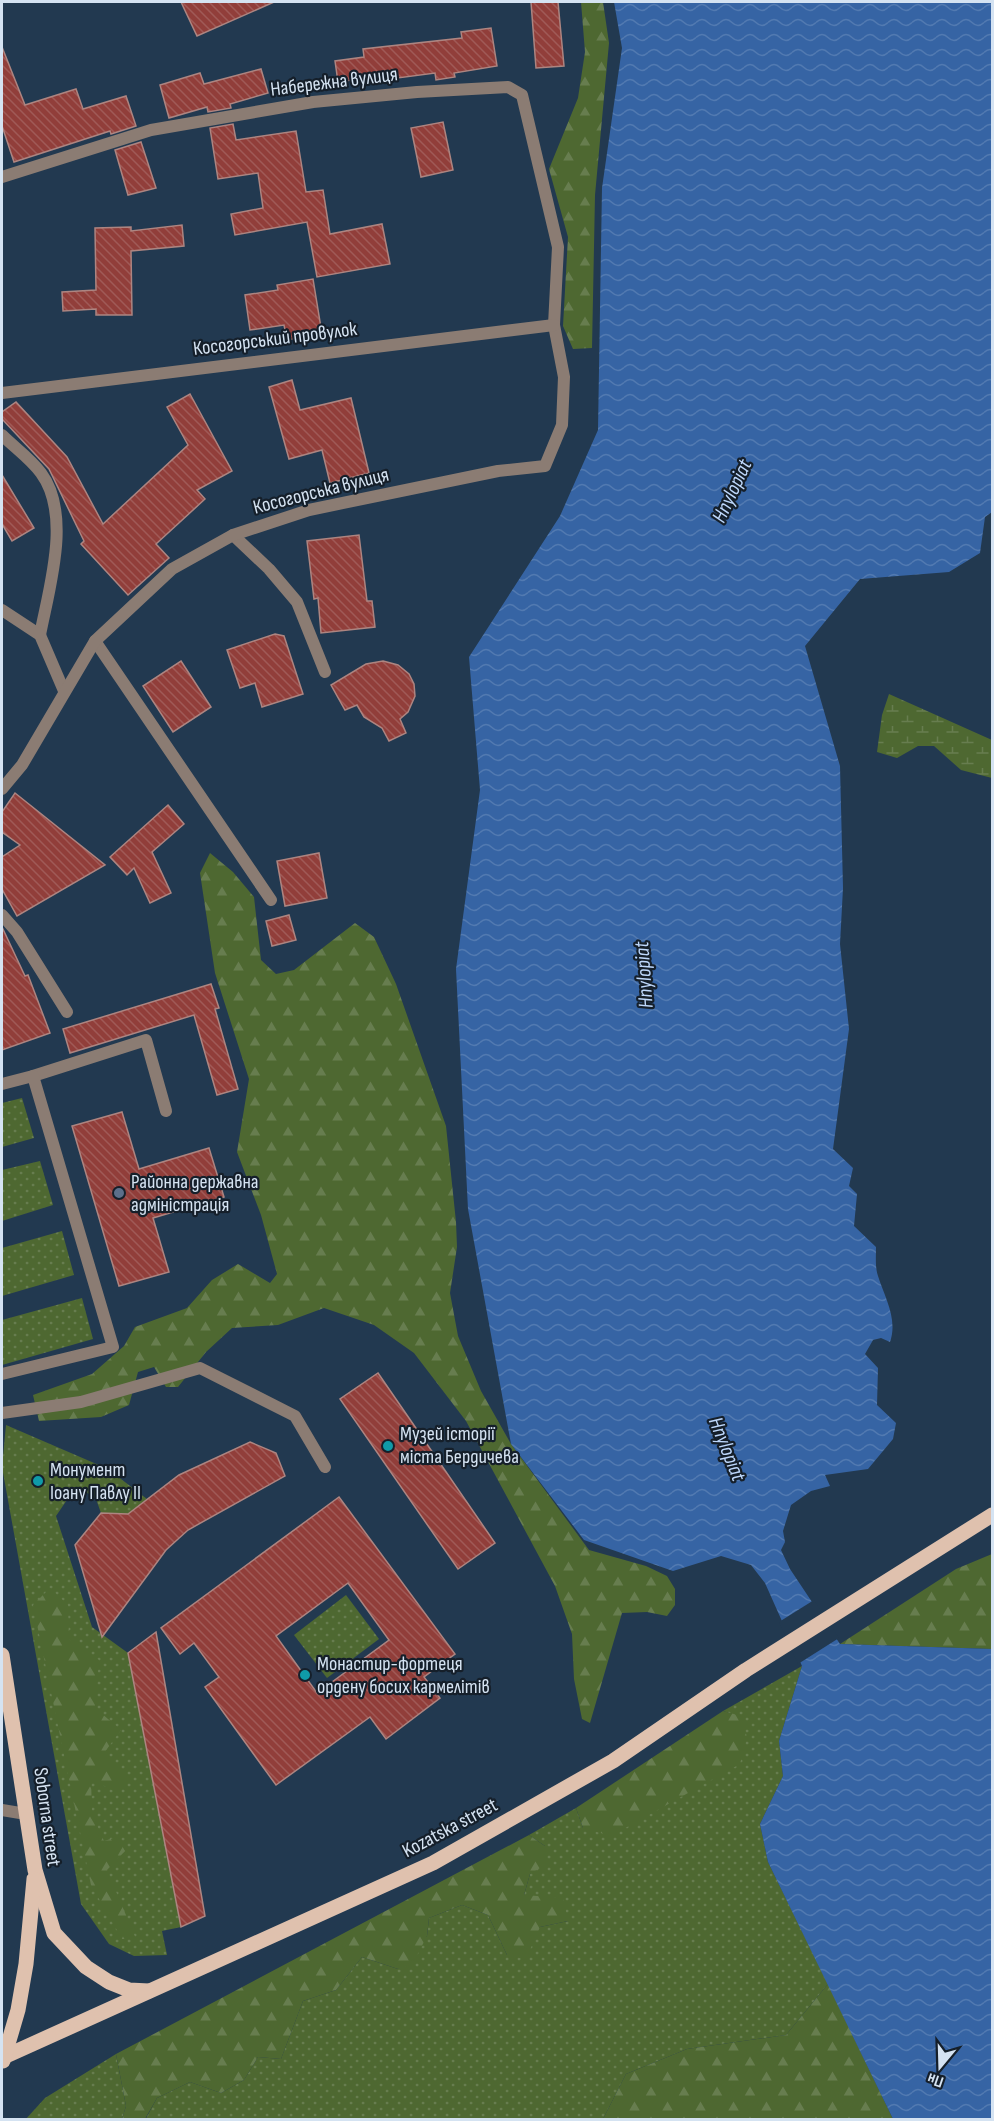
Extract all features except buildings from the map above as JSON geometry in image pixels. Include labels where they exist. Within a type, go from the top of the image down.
[{"type":"main road","name":"Kozatska street","points":[[4,2059],[433,1863],[613,1761],[746,1670],[885,1585],[993,1515]]},
{"type":"main road","name":"Soborna street","points":[[2,1655],[35,1870],[26,1964],[4,2059]]},
{"type":"main road","points":[[35,1870],[54,1933],[66,1949],[86,1967],[109,1982],[129,1990],[153,1991]]},
{"type":"street","name":"Набережна вулиця","points":[[2,177],[151,130],[313,102],[417,92],[508,87],[522,95],[558,247]]},
{"type":"street","name":"Косогорська вулиця","points":[[2,789],[22,765],[95,641],[172,569],[233,535],[309,510],[498,471],[545,466],[562,425],[564,377],[554,325],[558,247]]},
{"type":"street","name":"Косогорський провулок","points":[[2,393],[554,325]]},
{"type":"street","points":[[2,435],[42,473],[52,498],[58,542],[40,635]]},
{"type":"street","points":[[233,535],[269,569],[297,602],[325,672]]},
{"type":"street","points":[[2,610],[40,635],[64,691]]},
{"type":"street","points":[[95,641],[271,900]]},
{"type":"street","points":[[2,915],[17,932],[67,1012]]},
{"type":"street","points":[[2,1084],[146,1040],[166,1111]]},
{"type":"street","points":[[2,1374],[113,1347],[33,1076]]},
{"type":"street","points":[[2,1413],[81,1402],[200,1368],[295,1416],[325,1467]]},
{"type":"street","points":[[2,1810],[26,1814]]},
{"type":"green space","points":[[581,2],[603,2],[609,43],[595,195],[592,348],[573,349],[563,326],[568,237],[549,169],[578,98],[585,52]]},
{"type":"green space","points":[[889,694],[992,740],[992,778],[961,770],[934,746],[918,746],[897,758],[877,752],[882,715]]},
{"type":"green space","points":[[210,853],[233,872],[254,897],[261,960],[276,974],[294,970],[355,923],[374,937],[396,984],[446,1126],[457,1247],[450,1293],[458,1336],[481,1391],[511,1444],[589,1550],[646,1566],[667,1576],[675,1589],[675,1605],[667,1616],[647,1612],[622,1613],[590,1723],[582,1719],[574,1679],[572,1634],[555,1586],[466,1421],[414,1353],[374,1325],[324,1308],[278,1325],[232,1328],[206,1352],[178,1387],[166,1387],[154,1367],[138,1372],[129,1405],[101,1417],[39,1421],[33,1395],[92,1374],[124,1346],[135,1327],[187,1308],[212,1280],[238,1264],[270,1283],[277,1274],[261,1215],[237,1152],[249,1079],[215,973],[200,873]]},
{"type":"green space","points":[[22,1098],[34,1138],[2,1147],[2,1103]]},
{"type":"green space","points":[[40,1161],[53,1205],[2,1221],[2,1170]]},
{"type":"green space","points":[[62,1231],[74,1275],[2,1296],[2,1248]]},
{"type":"green space","points":[[82,1298],[93,1339],[2,1365],[2,1320]]},
{"type":"green space","points":[[6,1425],[108,1469],[147,1499],[128,1514],[101,1513],[96,1499],[86,1492],[71,1494],[56,1516],[92,1627],[128,1653],[181,1927],[162,1931],[167,1955],[134,1956],[109,1944],[81,1904],[2,1467]]},
{"type":"green space","points":[[992,1554],[992,1649],[840,1644],[956,1569]]},
{"type":"green space","points":[[50,1588],[68,1605],[69,1639],[99,1660],[95,1708],[121,1730],[104,1753],[128,1779],[114,1791],[91,1779],[92,1814],[104,1841],[117,1837],[125,1851],[107,1870],[136,1939],[122,1939],[91,1885],[33,1605]]},
{"type":"green space","points":[[346,1595],[379,1639],[327,1678],[294,1635]]},
{"type":"green space","points":[[802,1666],[779,1741],[783,1776],[760,1824],[768,1862],[828,1984],[786,2035],[687,2049],[626,2074],[603,2119],[145,2120],[157,2098],[190,2082],[221,2093],[244,2080],[258,2057],[281,2059],[303,2001],[336,1990],[362,1957],[398,1969],[427,1936],[429,1918],[462,1905],[488,1915],[507,1955],[540,1927],[568,1921],[524,1895],[530,1874],[545,1846],[529,1835],[576,1808],[583,1828],[741,1717],[723,1711]]},
{"type":"green space","points":[[723,1711],[741,1716],[747,1737],[740,1764],[611,1836],[583,1828],[576,1808]]},
{"type":"green space","points":[[529,1835],[545,1846],[545,1865],[530,1874],[524,1895],[563,1898],[568,1921],[540,1927],[526,1959],[507,1955],[488,1915],[462,1905],[429,1918],[427,1936],[412,1965],[398,1969],[362,1957],[336,1990],[303,2001],[281,2059],[258,2057],[244,2080],[221,2093],[190,2082],[157,2098],[145,2119],[122,2119],[126,2106],[116,2054]]},
{"type":"green space","points":[[828,1984],[893,2119],[603,2119],[626,2074],[687,2049],[786,2035]]},
{"type":"green space","points":[[116,2054],[126,2106],[122,2119],[25,2120],[45,2098]]},
{"type":"water","name":"Hnylopiat","points":[[614,2],[992,2],[992,512],[985,517],[980,553],[949,572],[860,579],[805,646],[840,766],[843,888],[840,944],[849,1029],[833,1149],[853,1168],[849,1186],[857,1194],[854,1226],[876,1247],[877,1273],[892,1317],[892,1333],[890,1342],[881,1338],[873,1340],[865,1354],[878,1368],[877,1405],[896,1423],[893,1439],[868,1469],[825,1475],[830,1486],[811,1491],[791,1505],[783,1531],[785,1542],[781,1550],[790,1569],[840,1644],[992,1649],[992,2119],[893,2119],[768,1862],[760,1824],[783,1776],[779,1741],[802,1666],[765,1583],[751,1565],[721,1556],[673,1571],[584,1540],[511,1444],[468,1209],[456,969],[480,790],[469,657],[560,516],[598,430],[602,188],[622,48]]},
{"type":"pier","points":[[814,1600],[839,1638],[798,1664],[779,1622]]},
{"type":"place","name":"Районна державна адміністрація","points":[[119,1193]]},
{"type":"place","name":"Музей історії міста Бердичева","points":[[388,1446]]},
{"type":"place","name":"Монумент Іоану Павлу ІІ","points":[[38,1481]]},
{"type":"place","name":"Монастир-фортеця ордену босих кармелітів","points":[[305,1675]]}]
